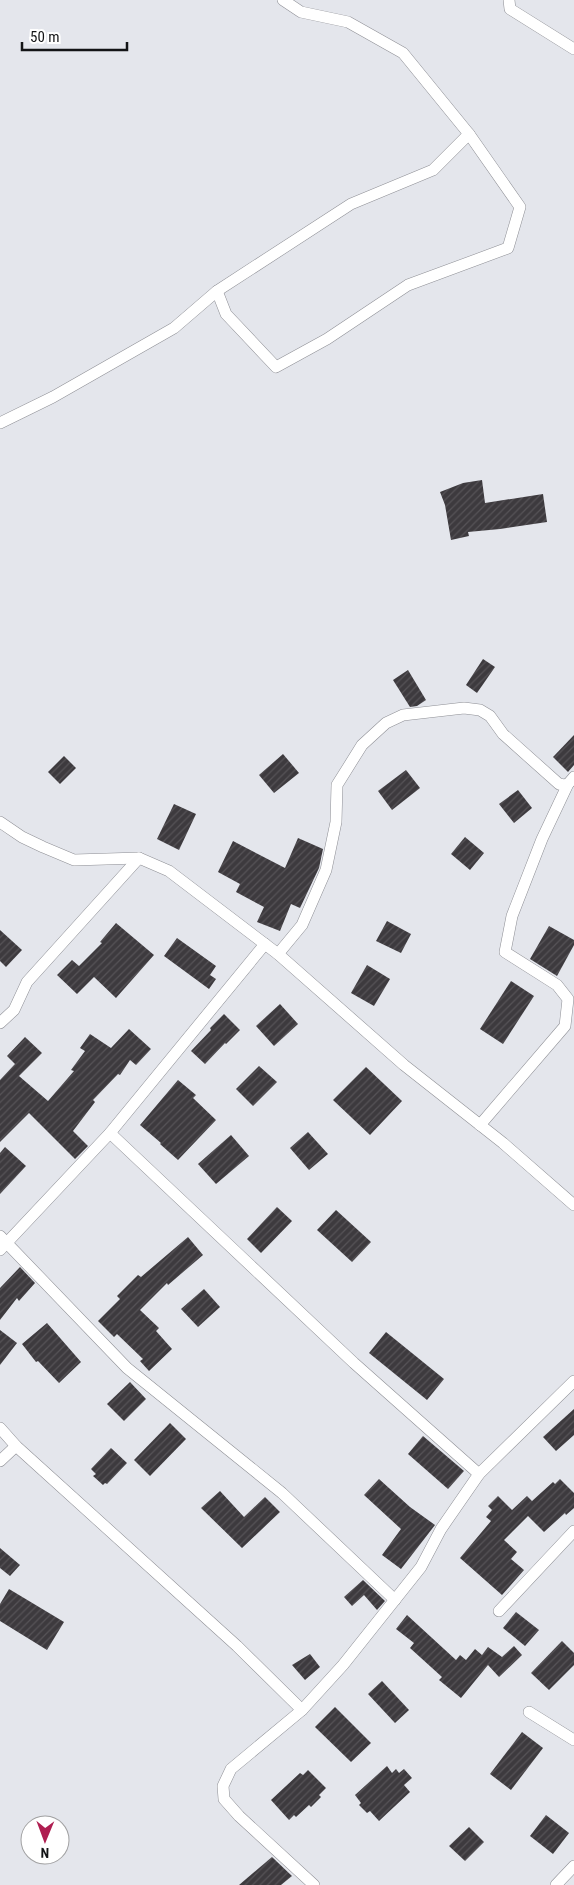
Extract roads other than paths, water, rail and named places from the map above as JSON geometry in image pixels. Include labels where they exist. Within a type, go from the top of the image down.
[{"type":"street","points":[[217,291],[226,314],[276,367],[327,339],[408,285],[508,248],[520,207],[469,134],[403,52],[348,22],[301,12],[283,0]]},
{"type":"street","points":[[509,0],[510,9],[574,49]]},
{"type":"street","points":[[0,423],[53,398],[174,328],[217,291],[351,204],[432,170],[469,134]]},
{"type":"street","points":[[278,954],[302,924],[326,870],[336,822],[337,785],[362,745],[386,722],[404,715],[464,708],[480,710],[490,716],[504,734],[559,784],[564,786],[571,780]]},
{"type":"street","points":[[480,1125],[565,1026],[568,999],[557,985],[505,952],[512,916],[542,840],[571,780]]},
{"type":"street","points":[[0,822],[36,844],[74,860],[139,858],[169,871],[278,954],[397,1059],[480,1125],[574,1205]]},
{"type":"street","points":[[0,1023],[14,1010],[27,982],[139,858]]},
{"type":"street","points":[[265,944],[110,1133],[2,1243],[127,1368],[282,1493],[395,1600]]},
{"type":"street","points":[[110,1133],[354,1363],[479,1474]]},
{"type":"street","points":[[314,1885],[239,1816],[224,1799],[223,1786],[231,1769],[302,1710],[343,1665],[421,1567],[441,1529],[479,1474],[574,1381]]},
{"type":"street","points":[[0,1428],[16,1446],[237,1646],[302,1710]]},
{"type":"street","points":[[0,1461],[16,1446]]},
{"type":"street","points":[[499,1611],[574,1531]]},
{"type":"street","points":[[529,1712],[574,1740]]},
{"type":"street","points":[[556,1885],[574,1866]]}]
